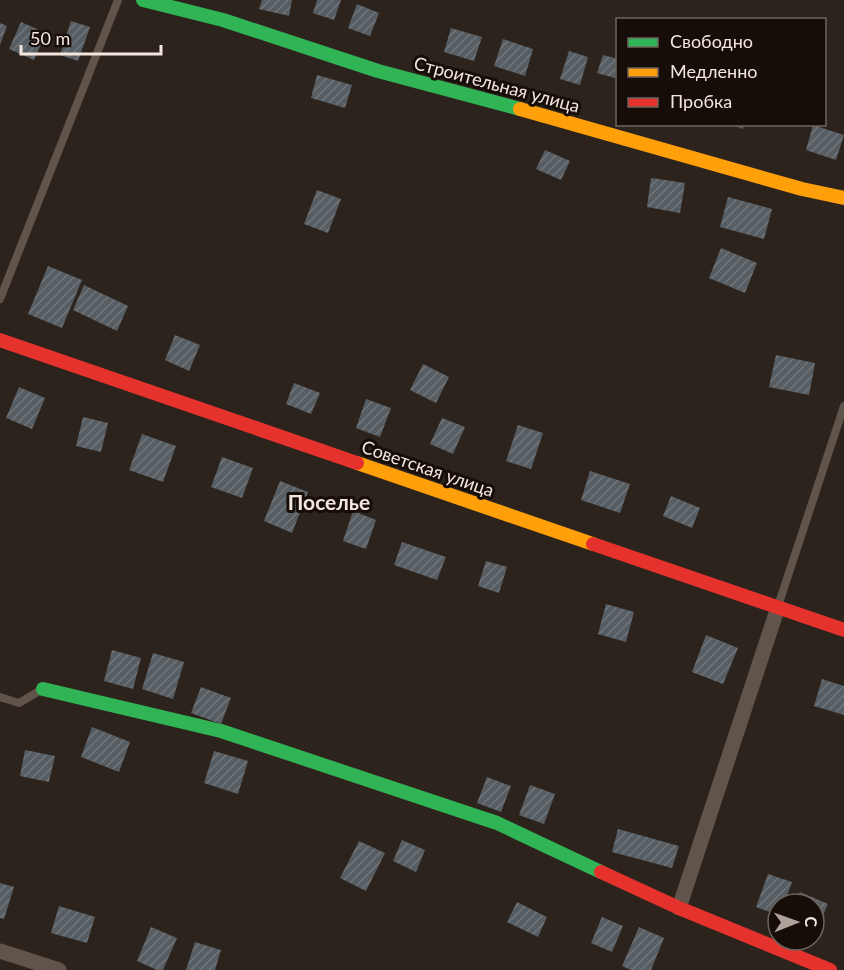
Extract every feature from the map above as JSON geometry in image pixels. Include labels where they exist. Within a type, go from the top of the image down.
[{"type":"street","name":"Строительная улица","points":[[143,0],[223,20],[378,71],[802,189],[844,198]]},
{"type":"street","name":"Советская улица","points":[[0,340],[844,630]]},
{"type":"street","points":[[679,908],[778,607]]},
{"type":"street","points":[[42,689],[220,731],[497,823],[679,908],[830,970]]},
{"type":"street","points":[[0,951],[59,970]]},
{"type":"lane","points":[[0,299],[118,0]]},
{"type":"lane","points":[[778,607],[844,406]]},
{"type":"lane","points":[[0,697],[19,703],[42,689]]},
{"type":"building","points":[[262,0],[292,0],[289,16],[259,9]]},
{"type":"building","points":[[317,0],[341,0],[334,20],[313,13]]},
{"type":"building","points":[[357,4],[379,13],[370,36],[348,28]]},
{"type":"building","points":[[71,21],[90,27],[78,61],[60,55]]},
{"type":"building","points":[[21,22],[46,33],[34,60],[9,49]]},
{"type":"building","points":[[0,23],[7,26],[0,45]]},
{"type":"building","points":[[451,28],[482,37],[474,61],[444,52]]},
{"type":"building","points":[[503,39],[533,49],[525,76],[494,66]]},
{"type":"building","points":[[569,51],[588,57],[580,85],[560,79]]},
{"type":"building","points":[[603,55],[616,58],[615,78],[597,73]]},
{"type":"building","points":[[317,75],[352,85],[345,108],[311,98]]},
{"type":"building","points":[[813,126],[844,135],[836,160],[806,150]]},
{"type":"building","points":[[545,150],[570,161],[561,180],[536,169]]},
{"type":"building","points":[[651,178],[685,183],[680,213],[647,207]]},
{"type":"building","points":[[317,190],[341,199],[328,233],[304,224]]},
{"type":"building","points":[[728,197],[772,209],[764,239],[720,227]]},
{"type":"building","points":[[721,248],[757,263],[745,293],[709,278]]},
{"type":"building","points":[[48,266],[82,280],[62,328],[28,314]]},
{"type":"building","points":[[84,285],[128,306],[117,331],[73,310]]},
{"type":"building","points":[[175,335],[200,345],[189,371],[165,360]]},
{"type":"building","points":[[776,355],[815,363],[809,395],[769,387]]},
{"type":"building","points":[[423,364],[449,377],[436,403],[410,390]]},
{"type":"building","points":[[294,383],[320,393],[311,414],[286,404]]},
{"type":"building","points":[[19,387],[45,398],[32,429],[6,418]]},
{"type":"building","points":[[366,399],[391,408],[380,437],[356,428]]},
{"type":"building","points":[[83,417],[108,423],[101,452],[76,446]]},
{"type":"building","points":[[442,418],[465,427],[453,454],[430,444]]},
{"type":"building","points":[[518,425],[543,433],[531,469],[506,461]]},
{"type":"building","points":[[142,434],[176,446],[163,482],[129,470]]},
{"type":"building","points":[[222,457],[253,468],[242,498],[211,487]]},
{"type":"building","points":[[590,471],[630,484],[620,513],[581,500]]},
{"type":"building","points":[[280,481],[308,492],[292,533],[264,521]]},
{"type":"building","points":[[671,496],[700,508],[692,528],[663,516]]},
{"type":"building","points":[[353,511],[376,520],[366,549],[343,541]]},
{"type":"building","points":[[402,542],[446,557],[437,580],[394,565]]},
{"type":"building","points":[[486,561],[507,567],[499,593],[478,586]]},
{"type":"building","points":[[606,604],[634,612],[626,642],[598,634]]},
{"type":"building","points":[[706,635],[738,648],[723,684],[692,672]]},
{"type":"building","points":[[112,650],[141,658],[133,689],[104,681]]},
{"type":"building","points":[[153,653],[184,662],[173,699],[142,689]]},
{"type":"building","points":[[822,679],[844,686],[844,715],[814,706]]},
{"type":"building","points":[[201,687],[231,698],[221,724],[191,713]]},
{"type":"building","points":[[92,727],[130,742],[119,772],[81,757]]},
{"type":"building","points":[[25,750],[55,756],[49,782],[20,776]]},
{"type":"building","points":[[214,751],[248,761],[238,794],[204,783]]},
{"type":"building","points":[[487,777],[511,786],[501,812],[477,803]]},
{"type":"building","points":[[530,785],[555,794],[544,824],[519,815]]},
{"type":"building","points":[[618,829],[679,846],[672,868],[612,852]]},
{"type":"building","points":[[402,840],[425,850],[416,872],[393,861]]},
{"type":"building","points":[[359,841],[385,853],[366,891],[340,878]]},
{"type":"building","points":[[768,874],[792,882],[788,892],[766,892],[766,911],[756,907]]},
{"type":"building","points":[[0,883],[14,887],[4,919],[0,918]]},
{"type":"building","points":[[517,902],[547,917],[538,937],[507,922]]},
{"type":"building","points":[[59,906],[95,917],[87,943],[51,933]]},
{"type":"building","points":[[602,917],[623,926],[612,952],[591,943]]},
{"type":"building","points":[[151,927],[177,938],[163,970],[157,970],[137,961]]},
{"type":"building","points":[[639,927],[664,938],[651,970],[631,970],[622,966]]},
{"type":"building","points":[[195,942],[221,950],[215,970],[186,970]]},
{"type":"traffic: fast","points":[[143,0],[223,20],[378,71],[520,109]]},
{"type":"traffic: fast","points":[[43,689],[221,731],[497,823],[601,872]]},
{"type":"traffic: slow","points":[[520,109],[802,189],[844,198]]},
{"type":"traffic: slow","points":[[357,463],[593,544]]},
{"type":"traffic: jam","points":[[0,340],[357,463]]},
{"type":"traffic: jam","points":[[593,544],[844,630]]},
{"type":"traffic: jam","points":[[601,872],[679,908],[830,970]]},
{"type":"district","name":"Поселье","points":[[329,501]]}]
